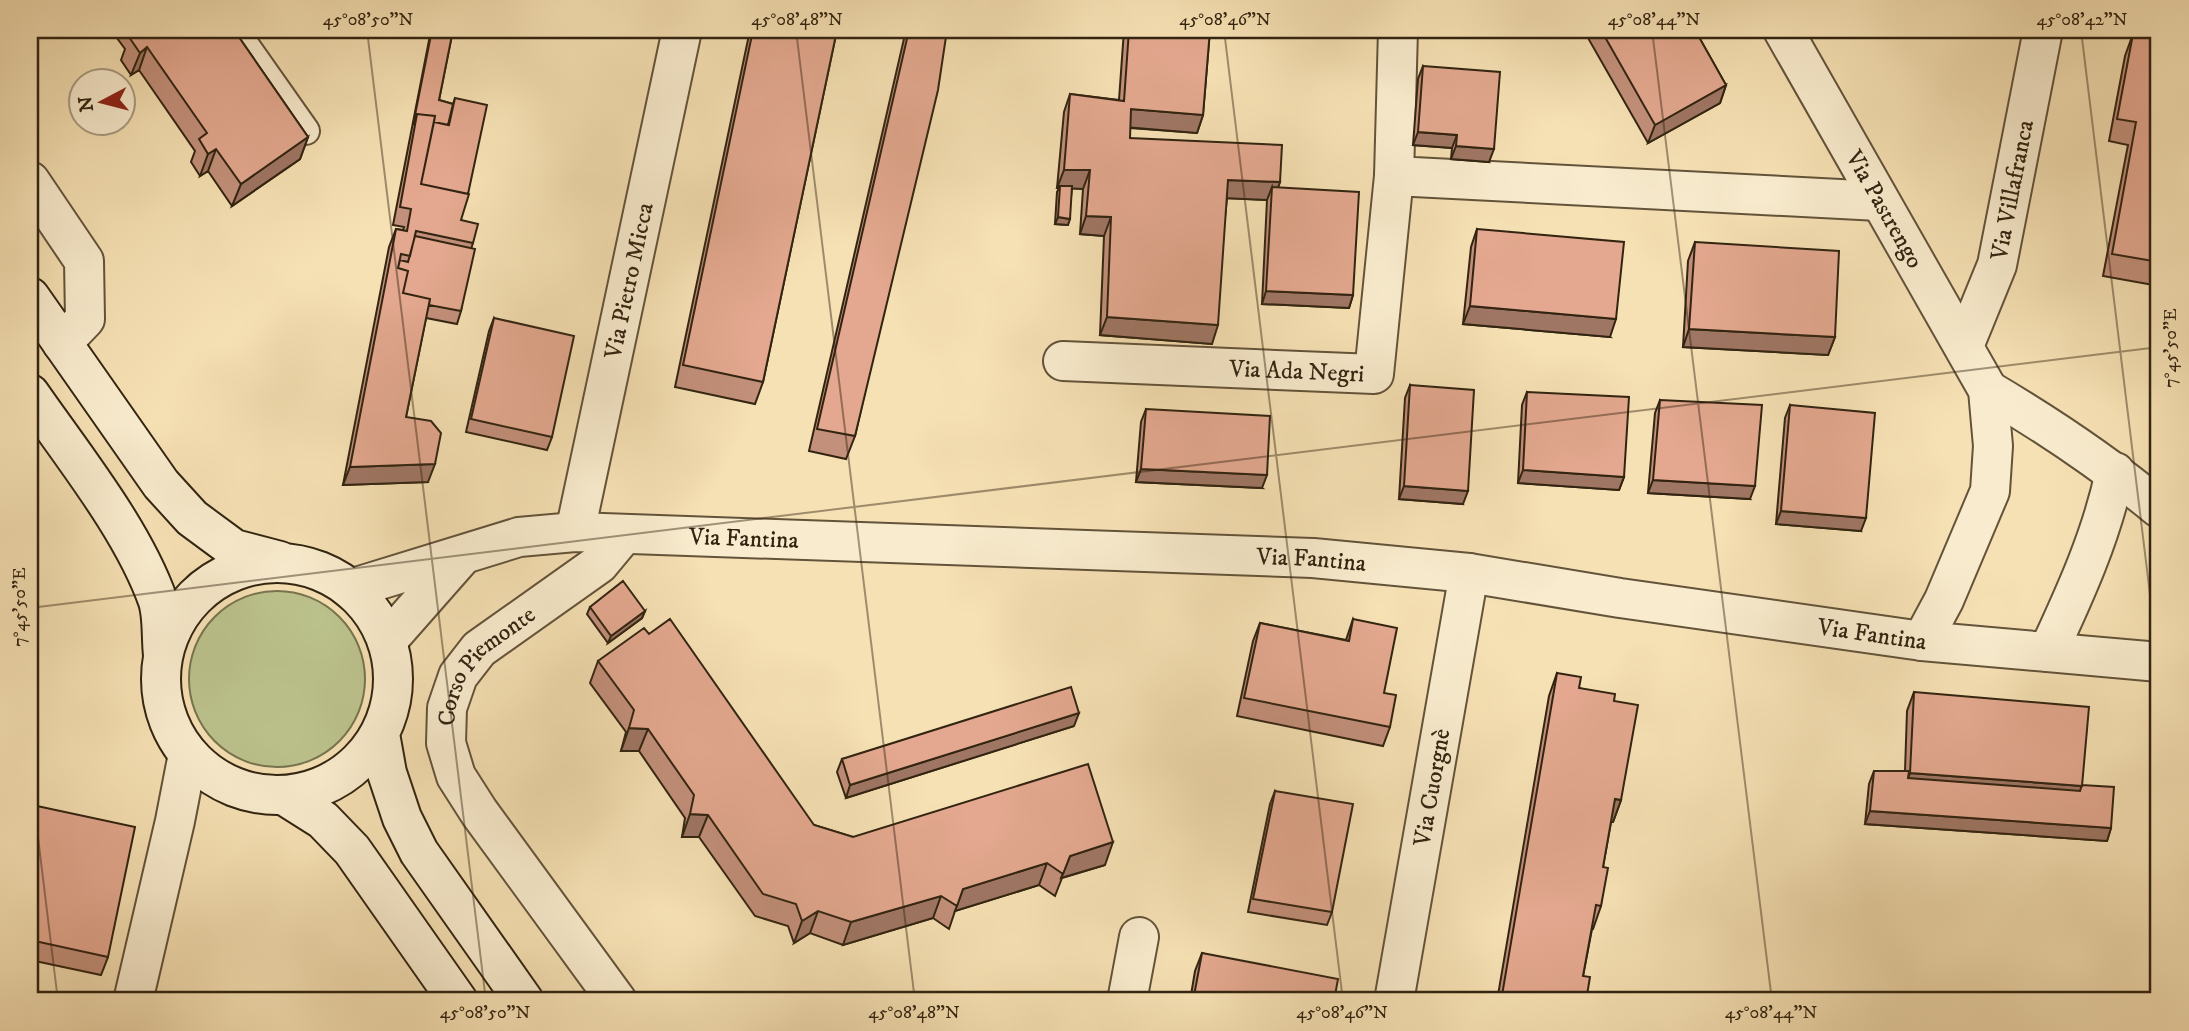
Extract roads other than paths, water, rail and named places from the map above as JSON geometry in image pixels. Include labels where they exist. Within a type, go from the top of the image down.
[{"type":"street","name":"Via Pietro Micca","points":[[576,532],[682,30]]},
{"type":"street","name":"Via Ada Negri","points":[[1063,361],[1374,374],[1394,176],[1398,30]]},
{"type":"street","name":"Via Pastrengo","points":[[1783,30],[1988,390],[1993,446],[1990,491],[1944,600],[1922,641]]},
{"type":"street","name":"Via Villafranca","points":[[1964,346],[1997,265],[2043,30]]},
{"type":"street","points":[[1394,176],[1879,201]]},
{"type":"street","points":[[30,181],[84,261],[85,319],[62,344]]},
{"type":"street","points":[[30,297],[161,484],[192,518],[234,550],[323,572],[350,589],[372,613],[387,641],[393,672],[391,704],[380,734],[356,765],[323,787],[285,796],[249,793],[215,778],[188,754],[170,725],[164,703],[159,603],[115,517],[30,394]]},
{"type":"street","points":[[1988,390],[2053,428],[2115,472],[2159,509]]},
{"type":"street","points":[[2048,653],[2076,592],[2109,499],[2115,472]]},
{"type":"street","name":"Via Fantina","points":[[350,589],[519,537],[576,532],[1313,558],[1469,573],[1634,600],[1922,641],[2159,662]]},
{"type":"street","name":"Corso Piemonte","points":[[617,1001],[461,785],[446,743],[446,731],[447,708],[458,676],[479,649],[600,564],[624,534]]},
{"type":"street","name":"Via Fantina","points":[[387,641],[460,556]]},
{"type":"street","points":[[163,657],[175,624],[196,596],[225,576],[257,565],[292,564]]},
{"type":"street","name":"Via Cuorgnè","points":[[1394,1001],[1469,573]]},
{"type":"street","points":[[380,734],[387,774],[402,818],[419,852],[524,1001]]},
{"type":"street","points":[[133,1001],[188,754]]},
{"type":"street","points":[[285,796],[323,820],[352,850],[458,1001]]},
{"type":"street","points":[[1127,1001],[1139,937]]},
{"type":"lane","points":[[235,30],[306,131]]}]
